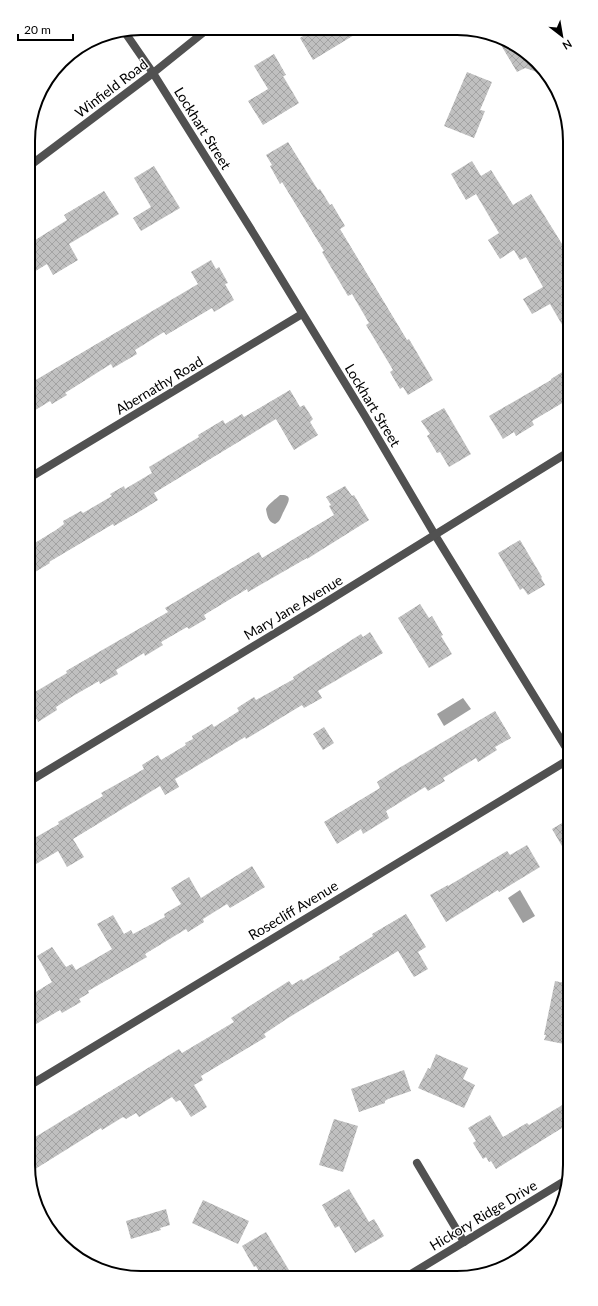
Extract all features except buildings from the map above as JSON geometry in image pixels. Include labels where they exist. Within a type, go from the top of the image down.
[{"type":"street","name":"Winfield Road","points":[[35,162],[153,73],[200,35]]},
{"type":"street","name":"Lockhart Street","points":[[127,36],[153,73],[302,314],[435,535],[563,743]]},
{"type":"street","name":"Abernathy Road","points":[[35,474],[302,314]]},
{"type":"street","name":"Mary Jane Avenue","points":[[35,778],[563,455]]},
{"type":"street","name":"Rosecliff Avenue","points":[[35,1082],[563,763]]},
{"type":"street","points":[[417,1163],[464,1242]]},
{"type":"street","name":"Hickory Ridge Drive","points":[[416,1271],[561,1183]]},
{"type":"shaded area","points":[[280,495],[287,496],[289,500],[280,520],[275,524],[269,520],[266,509],[270,503]]},
{"type":"shaded area","points":[[463,698],[471,709],[444,726],[437,714]]},
{"type":"shaded area","points":[[520,890],[535,916],[523,923],[508,898]]}]
